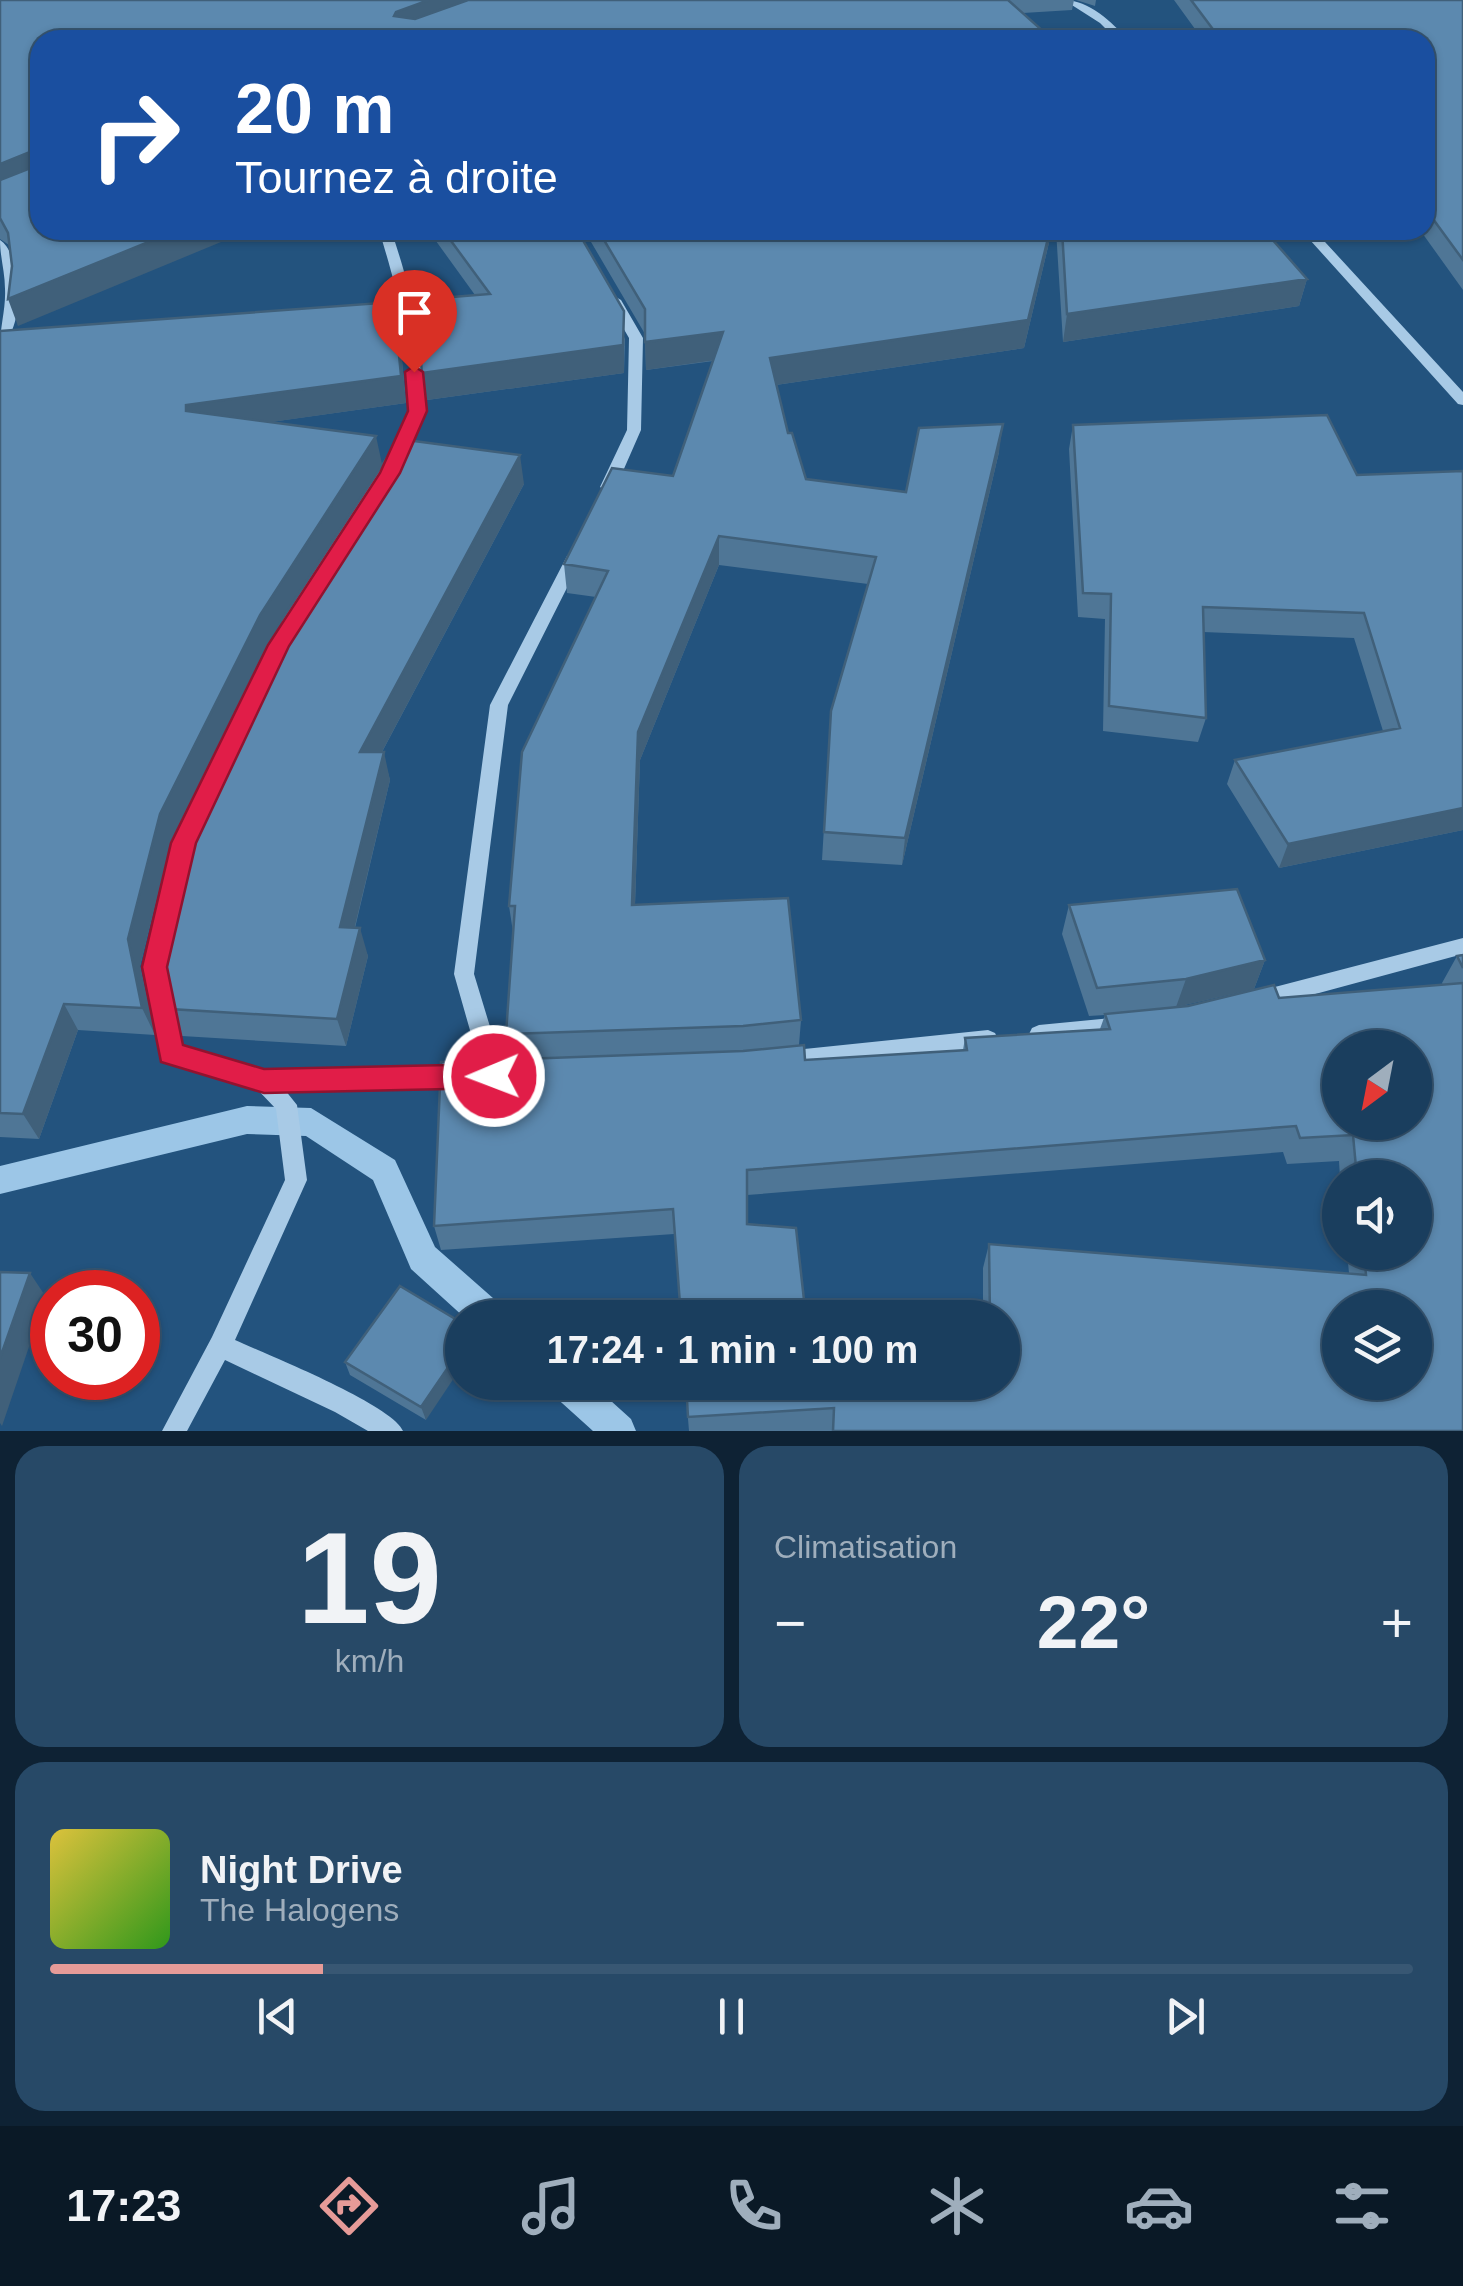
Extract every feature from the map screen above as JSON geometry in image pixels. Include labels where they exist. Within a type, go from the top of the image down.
[{"type":"street","points":[[1069,0],[1113,30]]},
{"type":"street","points":[[389,240],[410,332],[418,411],[390,473]]},
{"type":"street","points":[[1317,240],[1463,401]]},
{"type":"street","points":[[0,244],[12,274],[12,310],[0,342]]},
{"type":"street","points":[[601,276],[636,338],[634,430],[602,498]]},
{"type":"street","points":[[167,914],[154,967],[171,1054],[264,1081],[504,1075],[464,974],[498,705],[586,532]]},
{"type":"street","points":[[1236,1006],[1463,946]]},
{"type":"street","points":[[763,1062],[1138,1024]]},
{"type":"street","points":[[174,1431],[220,1345],[296,1180],[286,1105],[264,1081]]},
{"type":"street","points":[[220,1345],[344,1403],[391,1431]]},
{"type":"building","points":[[0,0],[429,0],[394,16],[415,19],[468,0],[1008,0],[1042,30],[30,30],[30,152],[0,164]]},
{"type":"building","points":[[1191,0],[1463,0],[1463,260],[1435,222],[1435,30],[1214,30]]},
{"type":"building","points":[[30,168],[30,240],[153,240],[8,299],[12,266],[8,233],[0,218],[0,180]]},
{"type":"building","points":[[450,240],[583,240],[624,311],[623,345],[422,373],[415,300],[490,294]]},
{"type":"building","points":[[604,240],[1048,240],[1028,320],[770,358],[788,433],[792,433],[806,479],[906,492],[919,428],[1003,424],[905,838],[824,832],[831,711],[876,557],[719,536],[638,732],[632,905],[788,898],[801,1020],[743,1026],[506,1034],[515,906],[509,906],[522,752],[608,571],[564,564],[612,468],[673,476],[723,332],[645,342],[645,309]]},
{"type":"building","points":[[1063,240],[1273,240],[1307,279],[1067,314]]},
{"type":"building","points":[[394,302],[401,376],[186,405],[186,411],[376,436],[260,615],[160,814],[128,939],[142,1008],[64,1004],[23,1114],[0,1113],[0,331]]},
{"type":"building","points":[[1327,415],[1357,475],[1463,471],[1463,808],[1288,844],[1235,760],[1400,728],[1364,613],[1203,607],[1206,718],[1109,706],[1111,594],[1083,593],[1073,425]]},
{"type":"building","points":[[399,439],[520,455],[360,752],[384,752],[340,927],[360,928],[337,1019],[170,1009],[156,939],[185,816],[282,619]]},
{"type":"building","points":[[1237,889],[1265,960],[1186,979],[1097,988],[1069,905]]},
{"type":"building","points":[[1463,983],[1463,1431],[833,1431],[834,1408],[688,1417],[687,1400],[1020,1400],[1020,1300],[990,1300],[989,1244],[1366,1275],[1366,1270],[1432,1270],[1432,1160],[1355,1160],[1353,1140],[1432,1140],[1432,1030],[1322,1030],[1322,1137],[1300,1138],[1296,1126],[747,1170],[747,1224],[796,1228],[804,1300],[680,1300],[673,1209],[434,1226],[441,1062],[743,1051],[804,1045],[805,1060],[967,1050],[965,1038],[1110,1029],[1105,1014],[1188,1006],[1274,985],[1279,998]]},
{"type":"building","points":[[0,1272],[30,1273],[0,1358]]},
{"type":"building","points":[[400,1286],[445,1313],[445,1372],[421,1407],[345,1362]]},
{"type":"waterway","points":[[0,1180],[247,1120],[311,1122],[384,1170],[423,1258],[470,1300]]},
{"type":"waterway","points":[[584,1400],[619,1431]]},
{"type":"route","points":[[414,372],[418,411],[390,473],[279,645],[184,843],[154,967],[171,1054],[264,1081],[494,1076]]}]
